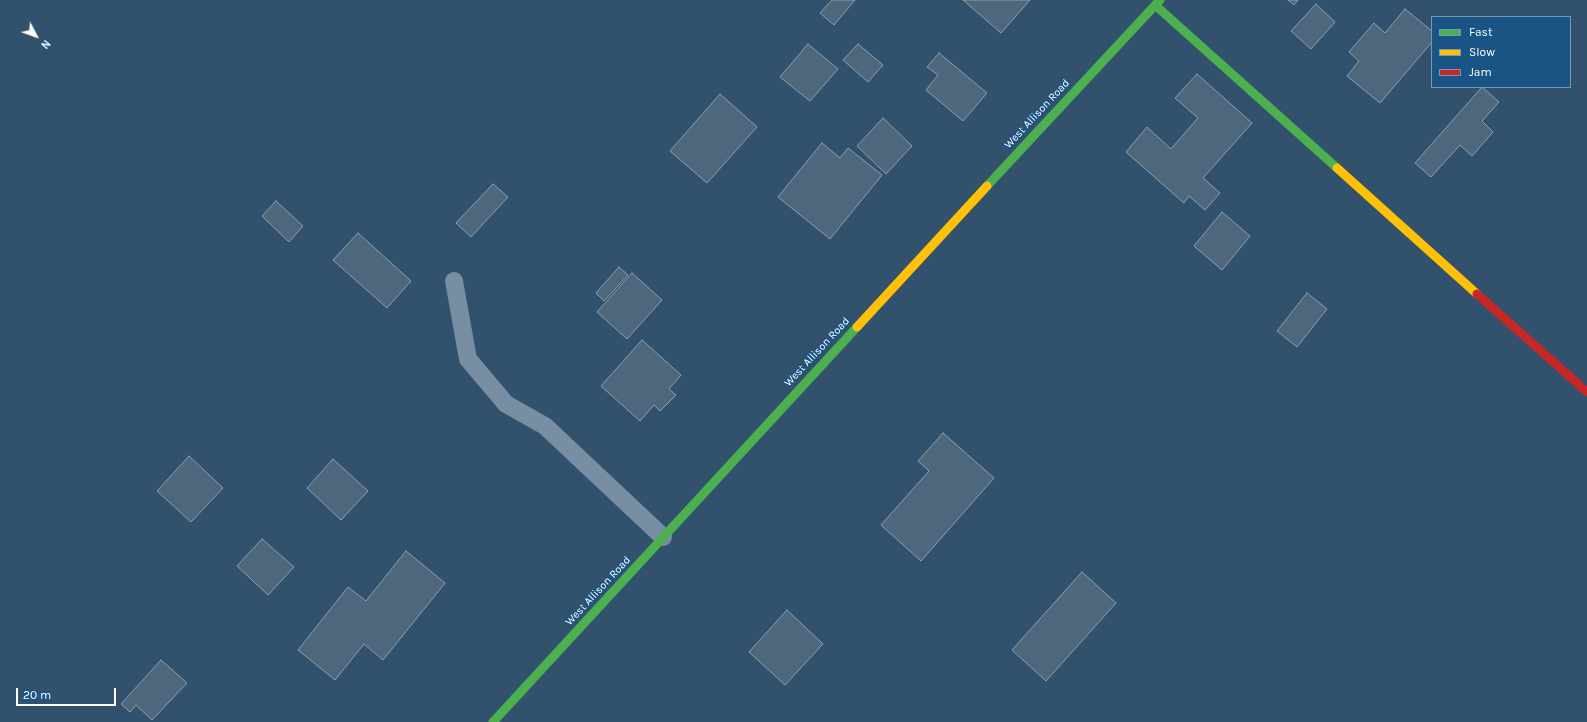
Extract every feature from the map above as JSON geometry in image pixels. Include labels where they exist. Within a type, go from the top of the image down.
[{"type":"street","points":[[1158,2],[1587,392]]},
{"type":"street","name":"West Allison Road","points":[[493,722],[1043,124],[1158,2]]},
{"type":"lane","points":[[454,281],[468,359],[506,404],[545,426],[663,537]]},
{"type":"building","points":[[832,0],[855,0],[834,25],[820,13]]},
{"type":"building","points":[[963,0],[1030,0],[1001,33]]},
{"type":"building","points":[[1288,0],[1298,0],[1294,5]]},
{"type":"building","points":[[1316,4],[1335,22],[1311,49],[1291,31]]},
{"type":"building","points":[[1405,9],[1431,30],[1431,43],[1380,103],[1347,76],[1359,61],[1349,52],[1374,23],[1385,33]]},
{"type":"building","points":[[808,44],[838,69],[810,101],[780,77]]},
{"type":"building","points":[[858,44],[883,65],[868,82],[843,60]]},
{"type":"building","points":[[939,53],[987,93],[963,121],[926,90],[938,75],[927,67]]},
{"type":"building","points":[[1197,74],[1252,123],[1203,178],[1220,193],[1205,210],[1189,196],[1184,203],[1126,152],[1147,127],[1171,149],[1198,118],[1175,98]]},
{"type":"building","points":[[1481,88],[1483,88],[1499,102],[1482,121],[1493,132],[1472,156],[1460,145],[1431,177],[1415,163]]},
{"type":"building","points":[[720,94],[757,127],[707,183],[670,151]]},
{"type":"building","points":[[883,118],[912,146],[886,174],[857,146]]},
{"type":"building","points":[[822,143],[840,158],[848,148],[882,175],[830,239],[778,197]]},
{"type":"building","points":[[493,184],[508,197],[471,237],[456,223]]},
{"type":"building","points":[[276,201],[303,226],[289,242],[262,216]]},
{"type":"building","points":[[1222,212],[1250,236],[1222,270],[1194,246]]},
{"type":"building","points":[[358,233],[411,281],[387,308],[333,260]]},
{"type":"building","points":[[619,267],[628,275],[604,301],[596,293]]},
{"type":"building","points":[[632,273],[662,300],[627,339],[597,312]]},
{"type":"building","points":[[1307,293],[1327,309],[1297,347],[1277,331]]},
{"type":"building","points":[[642,340],[681,375],[669,389],[676,395],[660,411],[654,405],[640,421],[601,386]]},
{"type":"building","points":[[943,433],[994,478],[921,561],[881,525],[929,471],[918,461]]},
{"type":"building","points":[[189,456],[223,488],[191,522],[157,491]]},
{"type":"building","points":[[333,459],[368,491],[341,520],[307,488]]},
{"type":"building","points":[[262,539],[294,567],[268,595],[237,566]]},
{"type":"building","points":[[406,551],[445,583],[383,660],[364,644],[335,680],[298,650],[348,587],[366,601]]},
{"type":"building","points":[[1082,572],[1116,603],[1046,681],[1012,650]]},
{"type":"building","points":[[787,610],[823,644],[785,685],[749,652]]},
{"type":"building","points":[[161,660],[187,683],[152,720],[136,705],[130,712],[121,704]]},
{"type":"traffic: fast","points":[[987,186],[1160,0]]},
{"type":"traffic: fast","points":[[1155,5],[1337,168]]},
{"type":"traffic: fast","points":[[493,722],[857,327]]},
{"type":"traffic: slow","points":[[1337,168],[1477,294]]},
{"type":"traffic: slow","points":[[857,327],[987,186]]},
{"type":"traffic: jam","points":[[1477,294],[1587,392]]}]
